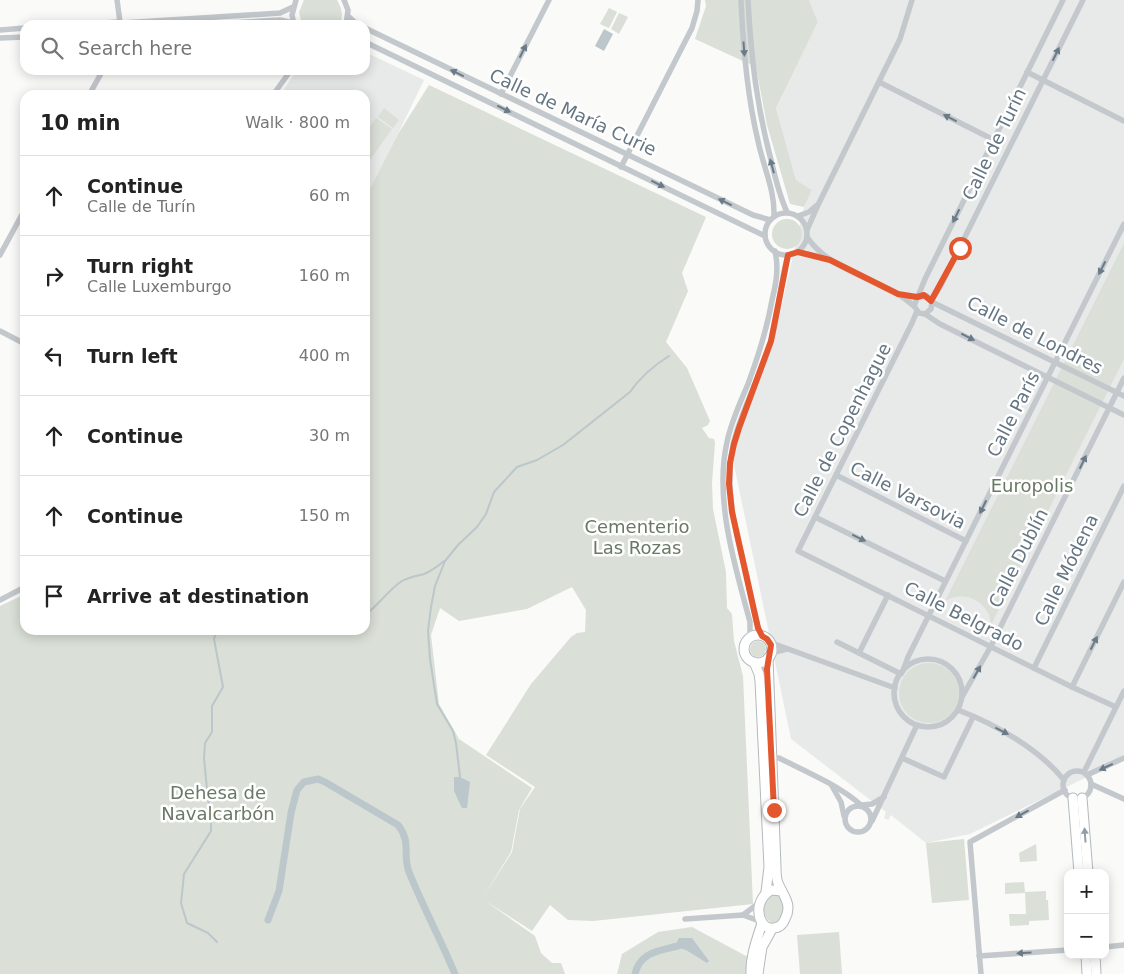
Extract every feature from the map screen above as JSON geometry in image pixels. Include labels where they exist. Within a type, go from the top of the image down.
[{"type":"street","points":[[117,0],[120,20]]},
{"type":"street","points":[[294,20],[293,7],[296,0]]},
{"type":"street","points":[[344,0],[348,10],[347,20]]},
{"type":"street","points":[[501,94],[549,0]]},
{"type":"street","points":[[621,167],[692,28],[698,0]]},
{"type":"street","points":[[741,0],[750,101],[758,142],[773,197],[772,218],[765,230],[765,236],[775,252],[778,270],[769,316],[755,364],[731,425],[722,484],[724,513],[750,622],[750,638]]},
{"type":"street","points":[[748,0],[751,59],[757,101],[780,195],[787,212]]},
{"type":"street","points":[[798,252],[806,243],[807,234],[818,205],[900,39],[912,0]]},
{"type":"street","name":"Calle de Turín","points":[[1063,0],[925,278],[918,297],[919,311],[931,309],[932,301],[1083,0]]},
{"type":"street","points":[[168,20],[280,13],[293,7]]},
{"type":"street","points":[[348,16],[352,20]]},
{"type":"street","points":[[0,30],[20,28]]},
{"type":"street","name":"Calle de María Curie","points":[[370,30],[752,215],[772,218]]},
{"type":"street","points":[[0,38],[20,37]]},
{"type":"street","name":"Calle de María Curie","points":[[370,44],[765,236]]},
{"type":"street","points":[[1027,72],[1124,121]]},
{"type":"street","points":[[92,90],[100,75]]},
{"type":"street","points":[[277,90],[287,75]]},
{"type":"street","points":[[879,82],[994,140]]},
{"type":"street","points":[[798,216],[809,212],[818,205]]},
{"type":"street","points":[[772,218],[787,212],[798,216],[804,222],[807,234],[816,248],[830,260]]},
{"type":"street","points":[[0,255],[20,218]]},
{"type":"street","name":"Calle París","points":[[902,672],[945,581],[1124,224]]},
{"type":"street","points":[[775,252],[788,255],[798,252],[830,260],[898,294]]},
{"type":"street","points":[[685,919],[743,915],[772,929],[783,923],[787,916],[788,904],[786,895],[777,880],[776,867],[769,656],[732,512],[729,484],[730,463],[734,444],[771,341],[788,255]]},
{"type":"street","name":"Calle de Londres","points":[[898,294],[918,297],[924,295],[932,301],[1124,396]]},
{"type":"street","name":"Calle de Londres","points":[[898,294],[919,311],[940,324],[1124,416]]},
{"type":"street","name":"Calle de Copenhague","points":[[798,550],[919,311]]},
{"type":"street","points":[[0,331],[20,341]]},
{"type":"street","name":"Calle Dublín","points":[[962,696],[991,646],[1124,378]]},
{"type":"street","name":"Calle Varsovia","points":[[836,475],[966,541]]},
{"type":"street","name":"Calle Módena","points":[[1034,668],[1124,486]]},
{"type":"street","points":[[815,517],[945,581]]},
{"type":"street","name":"Calle Belgrado","points":[[798,550],[1116,707]]},
{"type":"street","points":[[1072,686],[1124,582]]},
{"type":"street","points":[[0,600],[20,589]]},
{"type":"street","points":[[859,653],[888,595]]},
{"type":"street","points":[[789,649],[769,656],[764,661],[754,662],[747,658],[744,650],[750,638],[756,636],[895,688]]},
{"type":"street","points":[[837,642],[902,672]]},
{"type":"street","points":[[919,660],[938,660],[946,664],[954,670],[962,687],[962,696],[958,710],[940,725],[925,727],[909,721],[897,706],[895,697],[895,688],[902,672],[919,660]]},
{"type":"street","points":[[751,974],[762,923],[759,911],[760,903],[766,892],[769,867],[760,681],[754,662]]},
{"type":"street","points":[[1085,774],[1124,691]]},
{"type":"street","points":[[958,710],[1028,745],[1056,769],[1064,780],[1064,790],[1070,796],[1078,798],[1089,792],[1091,784]]},
{"type":"street","points":[[902,758],[944,777],[973,717]]},
{"type":"street","points":[[832,786],[841,802],[849,829],[855,832],[862,832],[869,828],[917,725]]},
{"type":"street","points":[[772,758],[779,758],[848,794],[868,808],[872,821]]},
{"type":"street","points":[[1064,780],[1072,772],[1085,774],[1124,758]]},
{"type":"street","points":[[1085,774],[1091,784],[1124,799]]},
{"type":"street","points":[[981,974],[970,842],[1064,790]]},
{"type":"street","points":[[845,818],[850,808],[856,805],[872,804],[884,797]]},
{"type":"street","points":[[1078,798],[1079,869]]},
{"type":"street","points":[[1078,798],[1087,869]]},
{"type":"street","points":[[766,892],[771,890],[782,891]]},
{"type":"street","points":[[743,915],[760,903]]},
{"type":"street","points":[[758,974],[762,946],[772,929]]},
{"type":"street","points":[[1109,947],[1124,946]]},
{"type":"street","points":[[980,956],[1064,950]]},
{"type":"street","points":[[1086,959],[1087,974]]},
{"type":"street","points":[[1095,959],[1096,974]]},
{"type":"shaded area","points":[[809,0],[1124,0],[1124,759],[970,834],[926,843],[891,815],[888,820],[884,818],[886,812],[791,739],[732,455],[778,322],[804,207],[812,190],[796,180],[776,108],[818,22]]},
{"type":"shaded area","points":[[604,29],[613,34],[604,51],[595,46]]},
{"type":"shaded area","points":[[370,54],[424,80],[370,190],[370,90],[283,90],[294,75],[370,75]]},
{"type":"shaded area","points":[[454,777],[460,777],[470,782],[467,808],[462,808],[454,791]]},
{"type":"shaded area","points":[[679,938],[692,938],[709,961],[707,963],[686,950],[679,948],[677,942]]},
{"type":"green space","points":[[304,0],[337,0],[342,12],[342,19],[301,20],[299,12]]},
{"type":"green space","points":[[705,0],[809,0],[818,22],[776,108],[796,180],[812,190],[804,207],[790,204],[767,125],[756,67],[695,39],[706,6]]},
{"type":"green space","points":[[609,8],[617,12],[609,28],[600,24]]},
{"type":"green space","points":[[619,13],[628,17],[619,34],[611,29]]},
{"type":"green space","name":"Dehesa de Navalcarbón","points":[[429,85],[706,217],[682,273],[688,291],[666,342],[687,368],[710,421],[708,425],[702,428],[709,438],[714,439],[715,443],[712,483],[713,509],[726,572],[727,608],[732,614],[734,641],[743,676],[753,904],[593,921],[568,920],[550,905],[532,931],[484,900],[535,936],[541,953],[552,963],[561,963],[565,974],[0,974],[0,606],[20,596],[20,635],[370,635],[370,189],[398,134]],"holes":[[[572,587],[586,610],[585,632],[577,633],[571,637],[531,684],[486,755],[535,787],[520,809],[512,852],[482,899],[511,852],[519,810],[532,788],[459,739],[439,704],[431,635],[440,608],[459,621],[527,609]]]},
{"type":"green space","points":[[384,108],[399,120],[393,128],[378,117]]},
{"type":"green space","points":[[376,118],[392,129],[370,160],[370,126]]},
{"type":"green space","points":[[787,219],[797,224],[802,234],[797,244],[787,249],[777,244],[772,234],[777,224]]},
{"type":"green space","name":"Europolis","points":[[1124,243],[1124,359],[991,625],[988,613],[975,600],[957,597],[945,601]]},
{"type":"green space","points":[[758,641],[764,643],[766,649],[764,655],[758,657],[752,655],[750,649],[752,643]]},
{"type":"green space","points":[[923,663],[935,663],[951,671],[957,681],[959,693],[957,705],[951,715],[935,723],[923,723],[907,715],[899,699],[899,687],[907,671]]},
{"type":"green space","points":[[964,839],[969,900],[932,903],[926,843]]},
{"type":"green space","points":[[1036,844],[1037,861],[1020,862],[1019,853]]},
{"type":"green space","points":[[1024,882],[1025,892],[1046,891],[1049,920],[1029,921],[1029,925],[1010,926],[1009,914],[1026,914],[1025,893],[1005,894],[1005,883]]},
{"type":"green space","points":[[778,894],[783,900],[784,910],[780,921],[774,924],[767,919],[764,907],[769,895]]},
{"type":"green space","points":[[692,927],[748,957],[747,974],[617,974],[622,954],[658,932]]},
{"type":"green space","points":[[839,932],[842,974],[800,974],[797,935]]},
{"type":"waterway","points":[[460,777],[453,731],[437,704],[428,631],[435,586],[445,561],[477,527],[486,514],[494,492],[517,467],[537,460],[563,445],[630,392],[638,381],[669,356]]},
{"type":"waterway","points":[[370,611],[402,581],[427,573],[444,561]]},
{"type":"waterway","points":[[215,635],[214,639],[223,687],[212,706],[212,732],[205,743],[204,758],[208,800],[211,810],[211,831],[184,874],[181,903],[187,923],[208,933],[217,942]]},
{"type":"waterway","points":[[268,920],[279,891],[291,813],[297,790],[304,782],[318,779],[398,825],[405,837],[406,860],[409,872],[455,974]]},
{"type":"waterway","points":[[635,974],[641,961],[646,957],[657,951],[678,946]]},
{"type":"route","points":[[774,810],[767,669],[771,645],[762,636],[758,628],[732,512],[729,484],[730,463],[734,444],[771,341],[788,255],[798,252],[830,260],[898,294],[917,297],[924,295],[930,298],[931,301],[960,248]]},
{"type":"park label","name":"Cementerio Las Rozas","points":[[637,536]]}]
